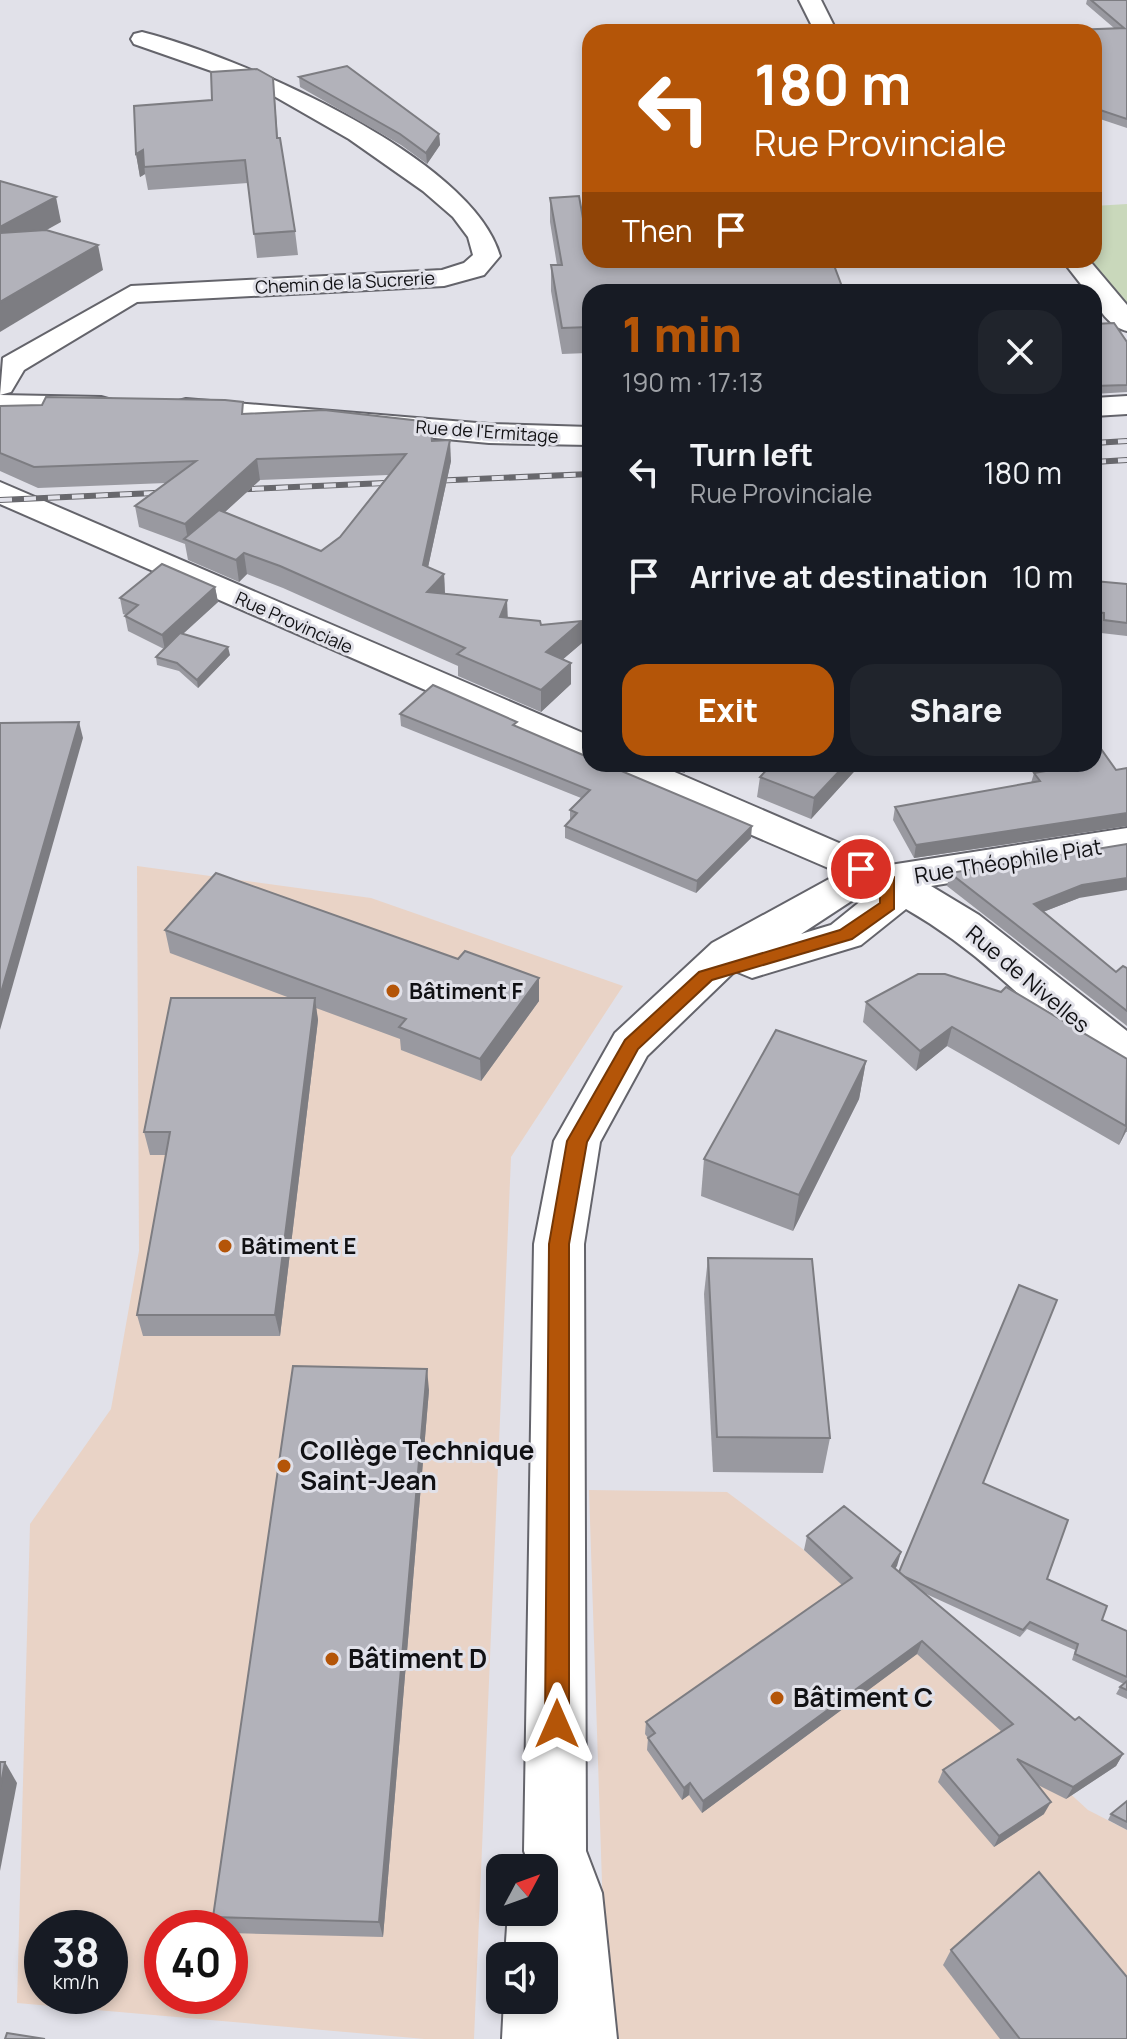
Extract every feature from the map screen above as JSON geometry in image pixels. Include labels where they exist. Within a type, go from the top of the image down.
[{"type":"street","points":[[810,0],[822,24]]},
{"type":"street","name":"Chemin de la Sucrerie","points":[[0,386],[13,364],[131,294],[444,278],[474,269],[487,256],[486,241],[453,202],[371,143],[272,85],[142,39]]},
{"type":"street","points":[[1082,268],[1095,284]]},
{"type":"street","points":[[1102,293],[1127,323]]},
{"type":"street","points":[[0,404],[123,406]]},
{"type":"street","points":[[1102,407],[1127,405]]},
{"type":"street","name":"Rue de l'Ermitage","points":[[154,407],[233,409],[449,431],[582,436]]},
{"type":"street","name":"Rue Provinciale","points":[[0,492],[582,742]]},
{"type":"street","points":[[550,1854],[559,1244],[577,1141],[631,1045],[706,976],[846,935],[888,905],[888,881],[640,772]]},
{"type":"street","name":"Rue Théophile Piat","points":[[888,881],[1127,841]]},
{"type":"street","name":"Rue de Nivelles","points":[[888,881],[988,941],[1096,1036],[1127,1053]]},
{"type":"street","points":[[558,1875],[570,1893],[584,2039]]},
{"type":"street","points":[[535,2039],[536,2014]]},
{"type":"shaded area","name":"Collège Technique Saint-Jean","points":[[137,866],[371,898],[623,986],[511,1157],[474,2039],[425,2039],[128,2013],[128,1910],[24,1910],[24,2004],[17,2003],[30,1524],[111,1409],[139,1251]]},
{"type":"shaded area","name":"Collège Technique Saint-Jean","points":[[589,1490],[727,1492],[804,1550],[1088,1810],[1127,1830],[1127,2039],[613,2039],[603,1913]]},
{"type":"green space","points":[[1127,204],[1127,318],[1102,284],[1086,268],[1102,268],[1102,206]]},
{"type":"building","points":[[1091,0],[1127,0],[1127,119],[1102,111],[1102,29],[1124,28]]},
{"type":"building","points":[[347,66],[439,134],[426,153],[400,134],[299,77]]},
{"type":"building","points":[[257,69],[273,78],[277,138],[280,138],[295,231],[254,234],[245,160],[144,167],[143,150],[136,154],[134,106],[212,100],[211,72]]},
{"type":"building","points":[[0,181],[56,197],[0,227]]},
{"type":"building","points":[[579,196],[582,268],[835,268],[841,284],[582,284],[582,327],[562,328],[551,265],[562,265],[550,198]]},
{"type":"building","points":[[46,230],[98,245],[0,302],[0,233]]},
{"type":"building","points":[[1114,323],[1127,342],[1127,385],[1102,386],[1102,324]]},
{"type":"building","points":[[46,397],[225,400],[243,402],[242,414],[324,410],[430,422],[432,441],[450,440],[423,565],[444,574],[427,592],[507,600],[500,617],[540,621],[541,625],[582,621],[546,652],[571,663],[541,690],[457,654],[465,648],[280,566],[244,553],[236,560],[184,539],[219,510],[321,551],[340,537],[406,454],[257,459],[185,524],[135,506],[196,461],[34,467],[0,453],[0,406],[42,405]]},
{"type":"building","points":[[162,564],[215,587],[162,635],[125,616],[138,605],[120,598]]},
{"type":"building","points":[[1102,582],[1127,584],[1127,623],[1104,620]]},
{"type":"building","points":[[180,633],[228,647],[197,680],[177,663],[156,657]]},
{"type":"building","points":[[433,685],[582,755],[582,772],[624,772],[752,826],[697,881],[565,826],[577,813],[570,810],[590,790],[400,714]]},
{"type":"building","points":[[79,722],[0,996],[0,723]]},
{"type":"building","points":[[1102,750],[1116,770],[1127,768],[1127,813],[916,845],[895,807],[1040,781],[1034,773],[1102,772]]},
{"type":"building","points":[[765,772],[838,772],[814,798],[760,777]]},
{"type":"building","points":[[1127,844],[1127,878],[1082,885],[1034,904],[1116,972],[1123,966],[1127,968],[1127,1011],[950,873]]},
{"type":"building","name":"Bâtiment F","points":[[216,873],[458,959],[465,951],[539,978],[480,1059],[399,1027],[406,1019],[165,930]]},
{"type":"building","points":[[918,974],[945,974],[1001,992],[1006,987],[1127,1059],[1126,1126],[952,1027],[920,1051],[866,1002]]},
{"type":"building","name":"Bâtiment E","points":[[171,998],[315,998],[275,1315],[137,1315],[170,1132],[144,1132]]},
{"type":"building","points":[[776,1030],[866,1061],[799,1195],[704,1159]]},
{"type":"building","points":[[708,1258],[812,1259],[830,1438],[717,1437]]},
{"type":"building","points":[[1019,1285],[1057,1300],[983,1483],[1068,1520],[1047,1579],[1107,1606],[1102,1620],[1127,1631],[1127,1677],[1075,1654],[1078,1644],[1030,1622],[1023,1630],[899,1572]]},
{"type":"building","name":"Bâtiment D","points":[[293,1366],[427,1369],[379,1922],[248,1918],[248,1910],[214,1910]]},
{"type":"building","points":[[844,1506],[901,1552],[892,1566],[1075,1720],[1079,1717],[1123,1754],[1073,1787],[1017,1759],[1051,1802],[999,1836],[943,1770],[1013,1724],[922,1641],[703,1801],[690,1783],[684,1788],[648,1738],[655,1733],[646,1722],[852,1578],[807,1536]]},
{"type":"building","points":[[0,1762],[5,1762],[0,1789]]},
{"type":"building","points":[[1127,1801],[1127,1822],[1111,1814]]},
{"type":"building","points":[[1039,1872],[1127,1977],[1127,2039],[1020,2039],[951,1950]]},
{"type":"building","points":[[7,2033],[45,2039],[5,2039]]},
{"type":"railway","points":[[1102,443],[1127,441]]},
{"type":"railway","points":[[1102,462],[1127,460]]},
{"type":"railway","points":[[228,490],[582,474]]},
{"type":"railway","points":[[0,500],[176,492]]},
{"type":"place","name":"Bâtiment F","points":[[393,991]]},
{"type":"place","name":"Bâtiment E","points":[[225,1246]]},
{"type":"place","name":"Collège Technique Saint-Jean","points":[[284,1466]]},
{"type":"place","name":"Bâtiment D","points":[[332,1659]]},
{"type":"place","name":"Bâtiment C","points":[[777,1698]]},
{"type":"route","points":[[557,1724],[559,1244],[577,1141],[631,1045],[706,976],[846,935],[888,905],[888,881],[861,869]]}]
